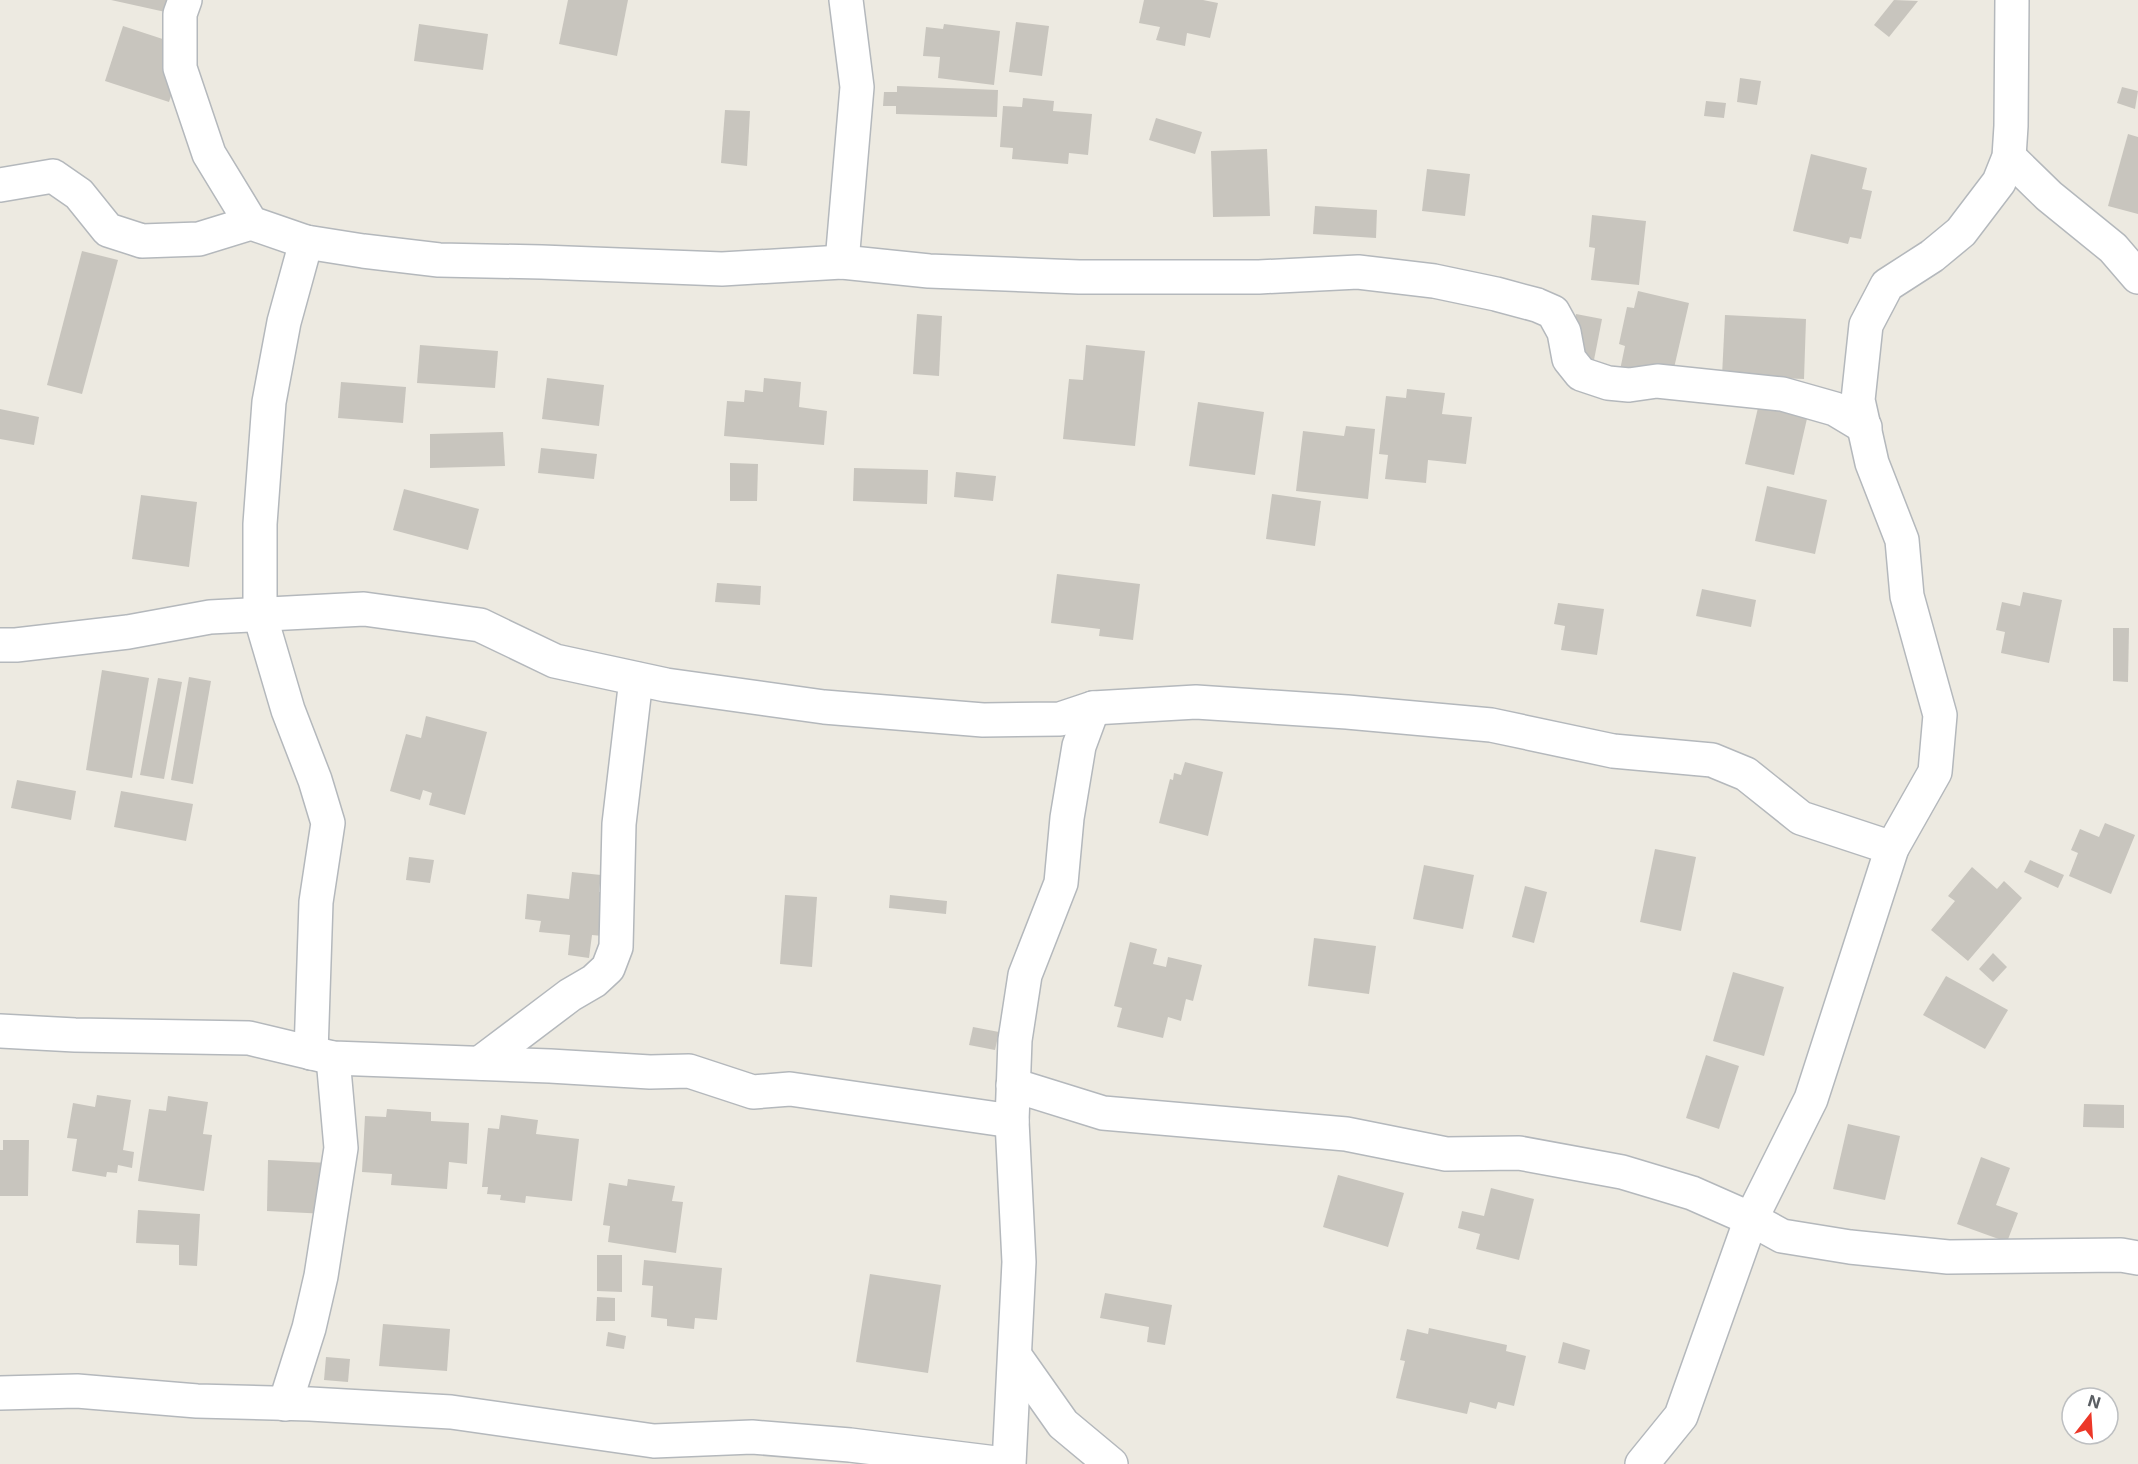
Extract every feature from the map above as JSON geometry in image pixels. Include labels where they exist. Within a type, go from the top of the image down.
[{"type":"street","points":[[185,0],[180,14],[180,68],[209,154],[251,223]]},
{"type":"street","points":[[842,262],[857,87],[846,0]]},
{"type":"street","points":[[1642,1464],[1681,1416],[1751,1220],[1811,1099],[1892,848],[1935,772],[1940,715],[1907,596],[1902,540],[1872,463],[1858,400],[1866,325],[1887,285],[1932,255],[1961,232],[1999,182],[2008,157],[2011,126],[2012,0]]},
{"type":"street","points":[[2008,157],[2049,196],[2113,248],[2138,278]]},
{"type":"street","points":[[0,185],[53,176],[79,194],[108,230],[142,241],[199,239],[251,223],[306,242],[439,260],[722,270],[842,262],[929,271],[1078,277],[1259,277],[1358,272],[1434,281],[1496,294],[1537,305],[1553,312],[1564,332],[1569,359],[1581,374],[1629,385],[1657,381],[1782,394],[1835,409],[1865,427]]},
{"type":"street","points":[[285,1404],[309,1328],[321,1276],[341,1148],[322,1055],[315,902],[328,823],[315,780],[288,710],[260,615],[260,524],[269,402],[284,322],[306,242]]},
{"type":"street","points":[[0,645],[128,632],[210,617],[364,609],[480,626],[555,661],[636,679],[824,707],[983,720],[1060,719],[1093,708],[1196,702],[1491,725],[1613,751],[1712,760],[1746,774],[1802,818],[1892,848]]},
{"type":"street","points":[[480,1063],[570,995],[594,981],[608,968],[616,947],[619,824],[636,679]]},
{"type":"street","points":[[0,1394],[77,1391],[197,1401],[451,1412],[654,1441],[752,1437],[849,1445],[1007,1464],[1019,1262],[1012,1121],[1015,1040],[1025,975],[1061,883],[1067,818],[1079,746],[1093,708]]},
{"type":"street","points":[[0,1031],[75,1035],[249,1038],[322,1055],[650,1072],[688,1071],[753,1092],[790,1089],[1012,1121]]},
{"type":"street","points":[[1013,1085],[1102,1113],[1346,1134],[1446,1154],[1519,1154],[1622,1172],[1692,1193],[1782,1236],[1850,1247],[1948,1257],[2121,1255],[2138,1258]]},
{"type":"street","points":[[1015,1356],[1063,1424],[1111,1464]]},
{"type":"building","points":[[111,0],[182,0],[179,15]]},
{"type":"building","points":[[568,0],[628,0],[617,56],[559,44]]},
{"type":"building","points":[[1144,0],[1203,0],[1218,3],[1210,38],[1187,33],[1185,46],[1156,40],[1160,27],[1139,23]]},
{"type":"building","points":[[1894,0],[1918,1],[1889,37],[1874,25]]},
{"type":"building","points":[[1016,22],[1049,26],[1042,76],[1009,72]]},
{"type":"building","points":[[419,24],[488,34],[483,70],[414,61]]},
{"type":"building","points":[[944,24],[1000,31],[994,85],[938,78],[940,57],[923,56],[926,27],[943,29]]},
{"type":"building","points":[[123,26],[187,47],[169,102],[105,81]]},
{"type":"building","points":[[1740,78],[1761,81],[1757,105],[1737,102]]},
{"type":"building","points":[[897,86],[998,90],[997,117],[896,114],[896,106],[883,106],[884,92],[897,92]]},
{"type":"building","points":[[2122,87],[2138,91],[2135,109],[2117,103]]},
{"type":"building","points":[[1023,98],[1054,101],[1053,111],[1092,114],[1088,155],[1069,153],[1068,164],[1012,159],[1013,148],[1000,147],[1003,106],[1022,107]]},
{"type":"building","points":[[1706,101],[1726,103],[1724,118],[1704,116]]},
{"type":"building","points":[[725,110],[750,111],[747,166],[721,163]]},
{"type":"building","points":[[1156,118],[1202,132],[1195,154],[1149,140]]},
{"type":"building","points":[[2128,134],[2138,137],[2138,214],[2108,206]]},
{"type":"building","points":[[1267,149],[1270,216],[1213,217],[1211,151]]},
{"type":"building","points":[[1811,154],[1867,168],[1862,189],[1872,191],[1861,239],[1850,237],[1848,244],[1793,231]]},
{"type":"building","points":[[1427,169],[1470,174],[1465,216],[1422,211]]},
{"type":"building","points":[[1315,206],[1377,210],[1376,238],[1313,234]]},
{"type":"building","points":[[1592,215],[1646,221],[1639,285],[1591,280],[1595,248],[1589,247]]},
{"type":"building","points":[[82,251],[118,260],[82,394],[47,385]]},
{"type":"building","points":[[1638,291],[1689,303],[1671,381],[1620,370],[1625,346],[1619,344],[1627,307],[1634,308]]},
{"type":"building","points":[[917,314],[942,316],[939,376],[913,374]]},
{"type":"building","points":[[1576,314],[1602,319],[1594,360],[1568,354]]},
{"type":"building","points":[[1725,315],[1806,319],[1804,379],[1722,376]]},
{"type":"building","points":[[420,345],[498,351],[495,388],[417,383]]},
{"type":"building","points":[[1086,345],[1145,351],[1135,446],[1063,439],[1069,379],[1083,380]]},
{"type":"building","points":[[547,378],[604,385],[599,426],[542,419]]},
{"type":"building","points":[[764,378],[801,382],[799,407],[827,411],[824,445],[724,436],[727,401],[744,402],[745,390],[763,392]]},
{"type":"building","points":[[341,382],[406,387],[403,423],[338,418]]},
{"type":"building","points":[[1407,389],[1445,393],[1442,414],[1472,417],[1466,464],[1428,460],[1426,483],[1385,479],[1388,455],[1379,454],[1386,396],[1406,398]]},
{"type":"building","points":[[1760,399],[1809,410],[1794,475],[1745,464]]},
{"type":"building","points":[[1198,402],[1264,412],[1255,475],[1189,466]]},
{"type":"building","points":[[0,409],[39,417],[34,445],[0,439]]},
{"type":"building","points":[[1346,426],[1375,429],[1368,499],[1296,491],[1303,431],[1344,436]]},
{"type":"building","points":[[503,432],[505,466],[430,468],[430,434]]},
{"type":"building","points":[[541,448],[597,454],[594,479],[538,473]]},
{"type":"building","points":[[730,463],[758,464],[757,501],[730,501]]},
{"type":"building","points":[[854,468],[928,470],[927,504],[853,501]]},
{"type":"building","points":[[956,472],[996,476],[993,501],[954,497]]},
{"type":"building","points":[[1767,486],[1827,500],[1815,554],[1755,541]]},
{"type":"building","points":[[404,489],[479,509],[468,550],[393,530]]},
{"type":"building","points":[[1272,494],[1321,501],[1315,546],[1266,539]]},
{"type":"building","points":[[141,495],[197,502],[189,567],[132,559]]},
{"type":"building","points":[[1057,574],[1140,584],[1133,640],[1099,636],[1100,629],[1051,623]]},
{"type":"building","points":[[717,583],[761,586],[760,605],[715,602]]},
{"type":"building","points":[[1702,589],[1756,600],[1751,627],[1696,616]]},
{"type":"building","points":[[2023,592],[2062,600],[2049,663],[2001,653],[2005,632],[1996,630],[2002,602],[2020,606]]},
{"type":"building","points":[[1558,603],[1604,609],[1597,655],[1561,650],[1565,626],[1554,624]]},
{"type":"building","points":[[2113,628],[2129,628],[2128,682],[2113,681]]},
{"type":"building","points":[[102,670],[149,678],[132,778],[86,770]]},
{"type":"building","points":[[189,677],[211,681],[193,784],[171,780]]},
{"type":"building","points":[[158,678],[182,682],[164,779],[140,775]]},
{"type":"building","points":[[426,716],[487,732],[465,815],[429,805],[432,793],[423,790],[420,800],[390,791],[406,734],[421,738]]},
{"type":"building","points":[[1185,762],[1223,772],[1208,836],[1159,823],[1170,779],[1173,780],[1174,773],[1181,775]]},
{"type":"building","points":[[17,780],[76,791],[71,820],[11,808]]},
{"type":"building","points":[[121,791],[193,804],[186,841],[114,827]]},
{"type":"building","points":[[2105,823],[2135,835],[2111,894],[2069,876],[2078,853],[2071,850],[2080,829],[2099,837]]},
{"type":"building","points":[[1655,849],[1696,857],[1681,931],[1640,922]]},
{"type":"building","points":[[409,857],[434,860],[430,883],[406,880]]},
{"type":"building","points":[[2030,860],[2064,875],[2058,888],[2024,872]]},
{"type":"building","points":[[1424,865],[1474,875],[1463,929],[1413,919]]},
{"type":"building","points":[[1972,867],[1997,889],[2004,881],[2022,898],[1968,961],[1931,930],[1955,901],[1948,896]]},
{"type":"building","points":[[572,872],[601,875],[599,892],[608,892],[603,936],[592,935],[589,958],[568,955],[570,935],[539,932],[541,921],[525,919],[527,894],[569,899]]},
{"type":"building","points":[[1525,886],[1547,892],[1534,943],[1512,937]]},
{"type":"building","points":[[785,895],[817,897],[812,967],[780,964]]},
{"type":"building","points":[[890,895],[947,901],[946,914],[889,908]]},
{"type":"building","points":[[1314,938],[1376,946],[1369,994],[1308,986]]},
{"type":"building","points":[[1130,942],[1157,949],[1153,964],[1166,967],[1168,957],[1202,965],[1193,1001],[1186,999],[1181,1021],[1168,1017],[1163,1038],[1117,1027],[1122,1008],[1114,1006]]},
{"type":"building","points":[[1993,953],[2007,967],[1993,982],[1979,969]]},
{"type":"building","points":[[1733,972],[1784,987],[1764,1056],[1713,1041]]},
{"type":"building","points":[[1946,976],[2008,1010],[1985,1049],[1923,1015]]},
{"type":"building","points":[[973,1027],[999,1032],[995,1050],[969,1045]]},
{"type":"building","points":[[1706,1055],[1739,1066],[1719,1129],[1686,1118]]},
{"type":"building","points":[[97,1095],[131,1100],[123,1150],[134,1152],[132,1168],[118,1165],[117,1173],[107,1172],[106,1177],[72,1171],[77,1139],[67,1138],[73,1103],[95,1107]]},
{"type":"building","points":[[168,1096],[208,1102],[203,1134],[212,1135],[204,1191],[138,1181],[149,1109],[166,1111]]},
{"type":"building","points":[[2084,1104],[2124,1105],[2124,1128],[2083,1127]]},
{"type":"building","points":[[387,1109],[431,1112],[431,1121],[469,1123],[467,1164],[449,1162],[447,1189],[391,1185],[392,1174],[362,1172],[365,1116],[386,1117]]},
{"type":"building","points":[[501,1115],[538,1120],[536,1134],[579,1139],[572,1201],[526,1196],[525,1203],[500,1200],[501,1195],[487,1194],[488,1187],[482,1187],[488,1128],[499,1129]]},
{"type":"building","points":[[1848,1124],[1900,1136],[1885,1200],[1833,1189]]},
{"type":"building","points":[[3,1140],[29,1140],[28,1196],[0,1196],[0,1150],[3,1150]]},
{"type":"building","points":[[1981,1157],[2010,1168],[1996,1205],[2018,1213],[2007,1242],[1957,1224]]},
{"type":"building","points":[[268,1160],[329,1163],[327,1214],[267,1211]]},
{"type":"building","points":[[1338,1175],[1404,1193],[1388,1247],[1323,1227]]},
{"type":"building","points":[[628,1179],[675,1186],[672,1201],[683,1202],[676,1253],[608,1242],[610,1226],[603,1225],[609,1183],[627,1186]]},
{"type":"building","points":[[1491,1188],[1534,1199],[1519,1260],[1476,1249],[1480,1234],[1458,1228],[1462,1211],[1484,1216]]},
{"type":"building","points":[[138,1210],[200,1214],[197,1266],[179,1265],[179,1245],[136,1243]]},
{"type":"building","points":[[597,1255],[622,1255],[622,1292],[597,1291]]},
{"type":"building","points":[[644,1260],[722,1268],[717,1320],[695,1318],[694,1329],[667,1326],[667,1319],[651,1317],[653,1286],[642,1285]]},
{"type":"building","points":[[870,1274],[941,1285],[928,1373],[856,1362]]},
{"type":"building","points":[[1105,1293],[1172,1305],[1165,1345],[1147,1342],[1149,1327],[1100,1318]]},
{"type":"building","points":[[597,1297],[615,1298],[615,1321],[596,1321]]},
{"type":"building","points":[[383,1324],[450,1329],[447,1371],[379,1366]]},
{"type":"building","points":[[1429,1328],[1507,1345],[1506,1351],[1526,1356],[1514,1406],[1498,1402],[1496,1409],[1470,1402],[1467,1414],[1396,1398],[1405,1361],[1400,1360],[1407,1329],[1428,1334]]},
{"type":"building","points":[[608,1332],[626,1336],[624,1349],[606,1346]]},
{"type":"building","points":[[1563,1342],[1590,1350],[1585,1370],[1558,1363]]},
{"type":"building","points":[[326,1357],[350,1359],[348,1382],[324,1380]]}]
